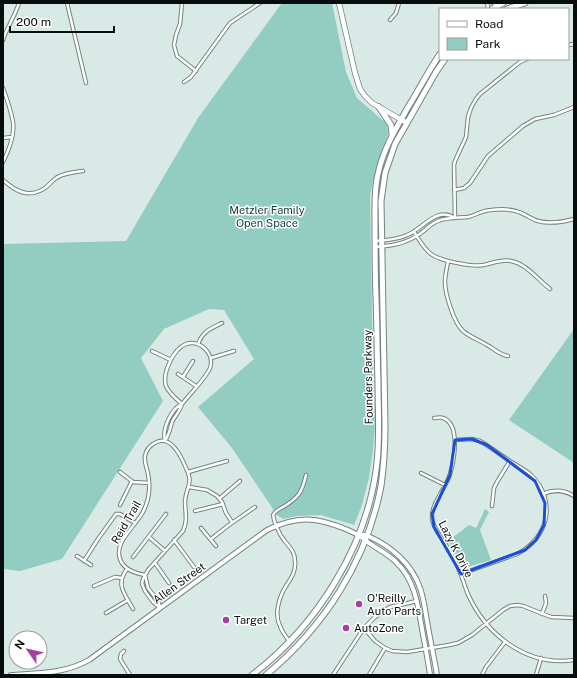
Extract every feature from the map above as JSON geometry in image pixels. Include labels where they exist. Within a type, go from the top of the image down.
[{"type":"highway","points":[[510,8],[525,3]]},
{"type":"highway","name":"Founders Parkway","points":[[252,675],[268,663],[290,642],[310,619],[332,588],[359,535],[370,503],[377,463],[379,423],[374,241],[375,194],[377,179],[386,148],[392,136],[430,68],[439,55]]},
{"type":"highway","name":"Founders Parkway","points":[[267,674],[305,637],[328,608],[344,584],[365,541],[379,494],[385,450],[382,195],[385,173],[395,144],[443,60]]},
{"type":"highway","points":[[379,107],[391,125],[392,136]]},
{"type":"highway","points":[[282,661],[289,648],[290,642]]},
{"type":"main road","points":[[339,3],[360,89],[372,103],[407,123]]},
{"type":"street","points":[[3,40],[5,33],[17,11],[19,3]]},
{"type":"street","points":[[67,3],[86,83]]},
{"type":"street","points":[[182,3],[180,24],[174,45],[177,56],[196,71]]},
{"type":"street","points":[[184,82],[196,71],[230,23],[260,3]]},
{"type":"street","points":[[390,20],[396,13],[399,3]]},
{"type":"street","points":[[493,3],[501,4]]},
{"type":"street","points":[[455,218],[455,161],[466,137],[470,112],[474,102],[480,94],[520,62],[525,60]]},
{"type":"street","points":[[3,88],[13,123],[9,150],[3,162]]},
{"type":"street","points":[[454,190],[464,188],[470,183],[488,156],[523,126],[535,119],[554,115],[574,107]]},
{"type":"street","points":[[3,138],[12,137]]},
{"type":"street","points":[[3,180],[11,187],[27,194],[44,189],[63,174],[83,171]]},
{"type":"street","points":[[374,241],[382,244],[402,243],[417,236],[436,222],[443,219],[469,216],[490,210],[517,211],[533,220],[542,222],[568,220],[574,218]]},
{"type":"street","points":[[375,247],[402,238],[414,232],[427,221],[440,214],[446,214],[455,218]]},
{"type":"street","points":[[414,232],[423,246],[432,255],[441,259],[480,265],[502,260],[514,262],[524,266],[550,289]]},
{"type":"street","points":[[448,261],[445,287],[453,316],[458,324],[462,330],[470,336],[487,345],[499,354],[508,356]]},
{"type":"street","points":[[198,344],[204,333],[222,323]]},
{"type":"street","points":[[160,608],[158,601],[148,586],[145,575],[174,540],[180,535],[185,526],[185,498],[190,479],[188,472],[174,447],[165,441],[172,422],[182,404],[209,370],[211,358],[209,353],[198,344],[190,343],[183,346],[176,352],[166,371],[166,384],[169,392],[182,404]]},
{"type":"street","points":[[152,351],[171,360]]},
{"type":"street","points":[[211,358],[234,351]]},
{"type":"street","points":[[183,377],[193,361]]},
{"type":"street","points":[[178,374],[196,386]]},
{"type":"street","points":[[434,418],[443,418],[447,421],[454,432],[456,440],[477,440],[530,474],[540,487],[546,509],[544,525],[541,533],[532,545],[517,554],[461,574]]},
{"type":"street","name":"Lazy K Drive","points":[[456,440],[450,475],[434,507],[432,522],[436,531],[450,552],[468,592],[486,623],[504,642],[518,650],[541,658],[559,661],[574,660]]},
{"type":"street","name":"Reid Trail","points":[[127,569],[119,555],[119,548],[143,512],[148,501],[149,483],[145,462],[146,452],[154,443],[158,441],[165,441]]},
{"type":"street","points":[[188,472],[227,461]]},
{"type":"street","points":[[492,506],[494,488],[510,461]]},
{"type":"street","points":[[120,472],[135,483],[149,483]]},
{"type":"street","points":[[421,473],[446,485]]},
{"type":"street","points":[[290,642],[280,628],[277,614],[281,594],[294,573],[295,559],[294,552],[282,537],[273,519],[273,514],[298,496],[303,487],[306,475]]},
{"type":"street","points":[[120,506],[132,481]]},
{"type":"street","points":[[220,498],[240,481]]},
{"type":"street","points":[[189,487],[207,490],[220,498],[226,513],[232,522]]},
{"type":"street","points":[[543,494],[550,491],[559,491],[569,493],[574,496]]},
{"type":"street","points":[[195,510],[223,504]]},
{"type":"street","points":[[211,539],[232,522],[255,507]]},
{"type":"street","points":[[84,561],[116,514],[120,514],[136,523]]},
{"type":"street","points":[[133,557],[166,514]]},
{"type":"street","name":"Allen Street","points":[[11,675],[55,672],[80,665],[261,534],[276,525],[300,519],[317,520],[332,524],[359,535]]},
{"type":"street","points":[[201,528],[216,546]]},
{"type":"street","points":[[359,535],[367,535],[390,549],[399,556],[412,571],[420,588],[437,675]]},
{"type":"street","points":[[359,535],[365,541],[392,558],[402,568],[417,588],[420,588]]},
{"type":"street","points":[[149,538],[165,551]]},
{"type":"street","points":[[174,540],[194,567]]},
{"type":"street","points":[[77,556],[91,565]]},
{"type":"street","points":[[155,563],[169,583]]},
{"type":"street","points":[[133,609],[122,588],[122,578],[127,569],[135,573],[145,575]]},
{"type":"street","points":[[94,586],[115,577],[122,578]]},
{"type":"street","points":[[411,581],[417,600],[430,675]]},
{"type":"street","points":[[542,614],[546,603],[545,596]]},
{"type":"street","points":[[106,613],[128,600]]},
{"type":"street","points":[[333,675],[364,628],[374,618],[384,610],[417,600]]},
{"type":"street","points":[[364,628],[375,641],[385,648],[392,651],[403,652],[455,644],[464,640],[510,606],[517,605],[529,608],[552,617],[574,618]]},
{"type":"street","points":[[482,675],[504,642]]},
{"type":"street","points":[[369,675],[385,648]]},
{"type":"street","points":[[124,651],[121,654],[120,659],[130,675]]},
{"type":"street","points":[[536,675],[541,658]]},
{"type":"highlighted area","points":[[472,439],[487,445],[535,481],[545,503],[544,525],[536,540],[525,550],[461,574],[434,527],[432,514],[450,475],[455,440]]},
{"type":"green space","name":"Metzler Family Open Space","points":[[282,3],[332,3],[346,72],[357,98],[387,124],[388,134],[376,168],[370,196],[375,422],[373,450],[369,478],[362,505],[354,525],[321,515],[297,516],[283,519],[277,515],[232,448],[198,407],[254,359],[224,310],[209,309],[164,329],[141,358],[163,401],[62,559],[20,571],[3,569],[3,244],[126,241],[198,118]]},
{"type":"green space","points":[[574,329],[574,463],[509,420]]},
{"type":"green space","points":[[485,509],[489,512],[480,530],[491,560],[464,568],[462,567],[448,541],[469,525],[476,528]]},
{"type":"place","name":"O'Reilly Auto Parts","points":[[359,604]]},
{"type":"place","name":"Target","points":[[226,620]]},
{"type":"place","name":"AutoZone","points":[[346,628]]}]
